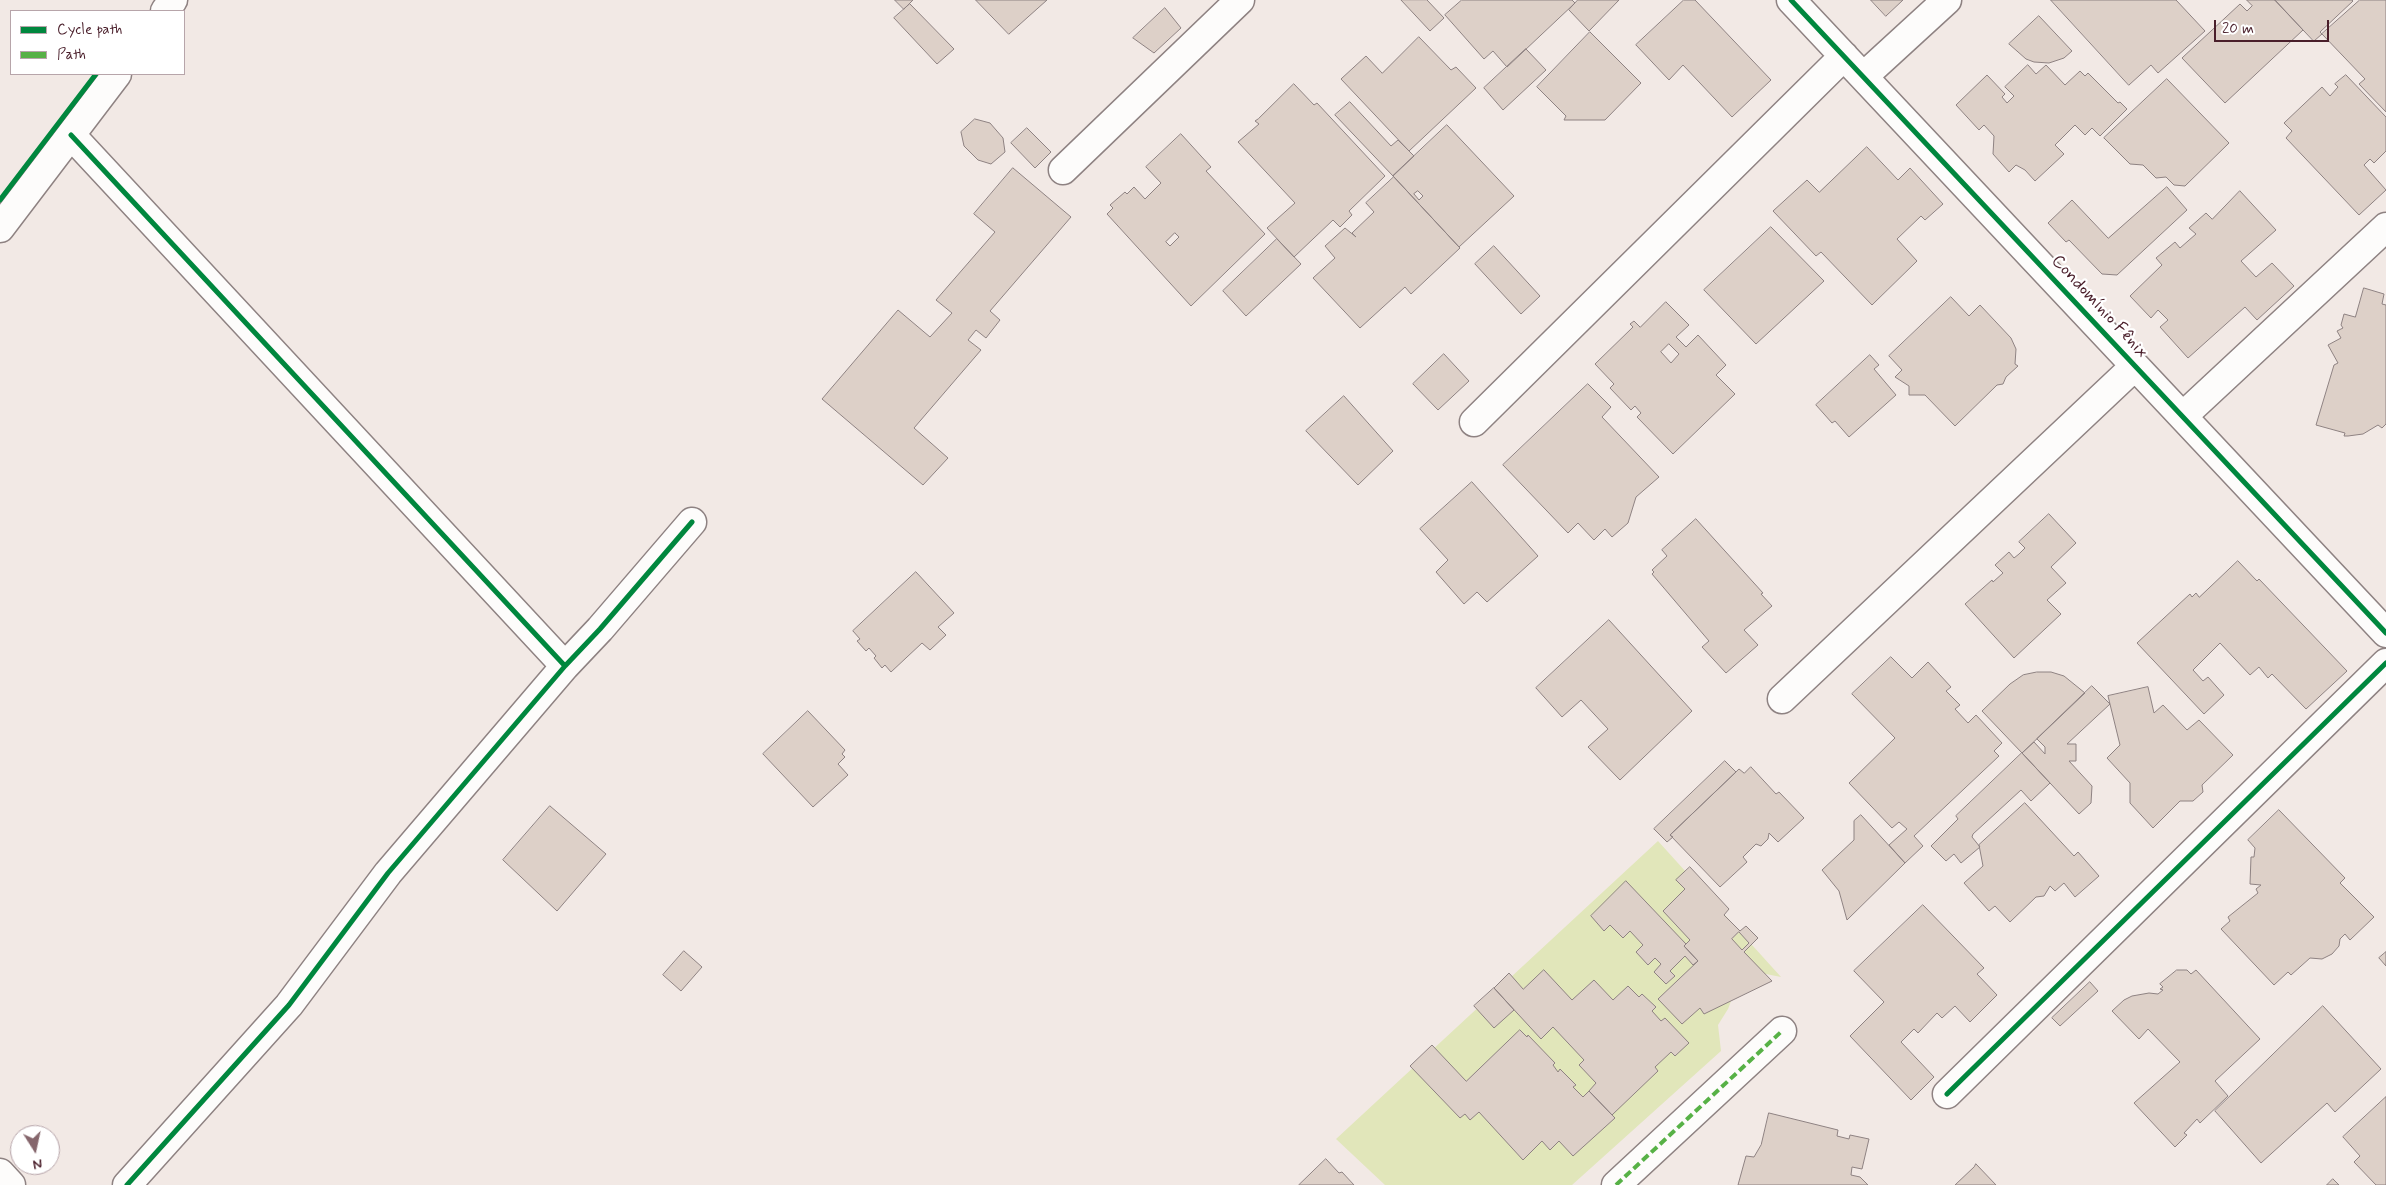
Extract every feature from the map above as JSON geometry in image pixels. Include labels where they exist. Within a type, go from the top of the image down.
[{"type":"street","points":[[1063,170],[1240,0]]},
{"type":"street","name":"Condomínio Fênix","points":[[1791,0],[2386,633]]},
{"type":"street","points":[[1864,76],[1947,0]]},
{"type":"street","points":[[1474,422],[1844,56]]},
{"type":"street","points":[[0,228],[116,75]]},
{"type":"street","points":[[71,135],[565,666]]},
{"type":"street","points":[[2183,416],[2386,227]]},
{"type":"street","points":[[1782,699],[2135,366]]},
{"type":"street","points":[[127,1185],[289,1006],[388,873],[565,666],[600,629],[692,522]]},
{"type":"street","points":[[1947,1094],[2386,663]]},
{"type":"street","points":[[1616,1185],[1782,1031]]},
{"type":"street","points":[[0,1173],[11,1185]]},
{"type":"green space","points":[[1658,841],[1781,977],[1766,974],[1735,991],[1728,1009],[1718,1025],[1721,1051],[1572,1185],[1385,1185],[1336,1139]]},
{"type":"building","points":[[895,0],[913,0],[904,9]]},
{"type":"building","points":[[976,0],[1047,0],[1009,34]]},
{"type":"building","points":[[1401,0],[1427,0],[1444,18],[1430,31]]},
{"type":"building","points":[[1462,0],[1572,0],[1575,3],[1507,67],[1493,51],[1484,59],[1445,15]]},
{"type":"building","points":[[1578,0],[1619,0],[1589,31],[1569,10]]},
{"type":"building","points":[[1684,0],[1695,0],[1771,80],[1732,117],[1683,65],[1669,80],[1636,45]]},
{"type":"building","points":[[1871,0],[1903,0],[1886,16]]},
{"type":"building","points":[[2051,0],[2176,0],[2205,31],[2158,73],[2151,65],[2129,85]]},
{"type":"building","points":[[2247,0],[2275,0],[2303,30],[2225,103],[2182,58],[2240,4],[2247,11],[2252,6]]},
{"type":"building","points":[[2275,0],[2353,1],[2320,32],[2322,34],[2314,41]]},
{"type":"building","points":[[2360,0],[2386,0],[2386,112],[2359,84],[2365,79],[2322,34]]},
{"type":"building","points":[[910,4],[954,49],[937,64],[894,18]]},
{"type":"building","points":[[1165,8],[1181,28],[1154,53],[1133,38]]},
{"type":"building","points":[[2039,16],[2072,51],[2064,58],[2049,63],[2034,62],[2026,59],[2009,44]]},
{"type":"building","points":[[1590,32],[1641,83],[1605,120],[1564,120],[1566,116],[1537,87]]},
{"type":"building","points":[[1419,37],[1451,70],[1456,67],[1476,88],[1409,151],[1341,79],[1366,56],[1382,73]]},
{"type":"building","points":[[1526,49],[1546,70],[1503,110],[1484,88]]},
{"type":"building","points":[[2028,65],[2036,74],[2046,65],[2065,85],[2080,71],[2085,76],[2088,73],[2118,103],[2120,102],[2127,109],[2100,136],[2092,128],[2085,135],[2075,125],[2055,145],[2064,154],[2035,181],[2025,170],[2016,165],[2009,172],[1993,154],[1994,136],[1984,125],[1979,130],[1956,105],[1987,75],[2005,94],[2002,97],[2007,103],[2014,96],[2005,87]]},
{"type":"building","points":[[2346,75],[2386,117],[2386,151],[2374,163],[2370,159],[2364,165],[2386,190],[2359,215],[2286,138],[2292,131],[2284,123],[2322,87],[2330,96],[2338,87],[2335,84]]},
{"type":"building","points":[[2167,79],[2229,143],[2185,186],[2174,185],[2166,177],[2156,178],[2143,165],[2130,164],[2104,138]]},
{"type":"building","points":[[1294,84],[1314,105],[1317,103],[1385,176],[1349,211],[1352,215],[1340,227],[1333,220],[1294,257],[1267,228],[1295,203],[1238,142],[1259,124],[1255,121]]},
{"type":"building","points":[[1350,102],[1391,146],[1398,140],[1414,156],[1393,176],[1335,115]]},
{"type":"building","points":[[975,119],[990,123],[1003,138],[1005,152],[991,164],[978,160],[964,146],[961,132]]},
{"type":"building","points":[[1447,125],[1514,196],[1459,247],[1393,176]],"holes":[[[1418,191],[1423,196],[1419,200],[1414,194]]]},
{"type":"building","points":[[1027,128],[1051,152],[1035,168],[1011,143]]},
{"type":"building","points":[[1181,134],[1211,167],[1206,171],[1265,234],[1191,306],[1107,214],[1113,208],[1110,205],[1125,192],[1127,194],[1134,187],[1145,199],[1161,183],[1146,167]],"holes":[[[1175,233],[1179,237],[1170,246],[1166,242]]]},
{"type":"building","points":[[1867,147],[1898,180],[1910,168],[1943,204],[1925,220],[1921,216],[1897,239],[1917,261],[1872,305],[1821,252],[1816,256],[1773,211],[1807,180],[1819,192]]},
{"type":"building","points":[[1013,168],[1071,217],[990,311],[1000,320],[986,338],[976,330],[968,340],[981,350],[914,428],[948,458],[923,485],[822,399],[898,310],[930,337],[952,313],[936,300],[995,232],[974,214]]},
{"type":"building","points":[[1394,177],[1460,248],[1411,294],[1405,287],[1360,328],[1313,278],[1335,258],[1325,246],[1345,228],[1356,237],[1352,233],[1374,212],[1366,203]]},
{"type":"building","points":[[2167,187],[2187,210],[2117,275],[2102,274],[2069,240],[2066,242],[2048,223],[2072,200],[2108,238]]},
{"type":"building","points":[[2240,191],[2276,230],[2241,261],[2256,277],[2272,263],[2294,286],[2257,320],[2245,307],[2188,358],[2160,327],[2168,320],[2158,310],[2151,318],[2130,296],[2162,265],[2156,258],[2175,242],[2180,248],[2196,234],[2189,228],[2206,213],[2212,219]]},
{"type":"building","points":[[1771,227],[1824,281],[1756,344],[1704,290]]},
{"type":"building","points":[[1277,239],[1301,264],[1246,316],[1223,291]]},
{"type":"building","points":[[1494,246],[1540,296],[1521,314],[1475,264]]},
{"type":"building","points":[[2364,288],[2384,294],[2382,304],[2386,305],[2386,424],[2382,428],[2378,425],[2363,434],[2344,436],[2345,433],[2316,425],[2334,365],[2338,363],[2328,345],[2341,338],[2337,331],[2343,328],[2341,325],[2344,314],[2355,317]]},
{"type":"building","points":[[1951,297],[1969,316],[1980,305],[2011,338],[2016,349],[2015,364],[2018,366],[2006,377],[2003,384],[1997,385],[1955,426],[1925,395],[1909,395],[1909,386],[1895,377],[1902,370],[1889,356]]},
{"type":"building","points":[[1666,302],[1689,325],[1676,337],[1686,347],[1698,335],[1726,365],[1716,375],[1735,394],[1673,454],[1637,417],[1641,413],[1635,406],[1631,410],[1610,388],[1614,384],[1595,364],[1633,327],[1630,324],[1634,321],[1640,327]],"holes":[[[1669,344],[1679,354],[1671,363],[1661,352]]]},
{"type":"building","points":[[1444,354],[1469,381],[1438,410],[1413,384]]},
{"type":"building","points":[[1870,355],[1879,365],[1874,369],[1896,395],[1849,437],[1835,421],[1832,423],[1816,405]]},
{"type":"building","points":[[1588,384],[1611,407],[1602,417],[1659,477],[1636,497],[1628,523],[1612,537],[1605,529],[1594,540],[1578,523],[1568,533],[1503,465]]},
{"type":"building","points":[[1344,396],[1393,451],[1358,485],[1306,431]]},
{"type":"building","points":[[1472,482],[1538,556],[1487,602],[1477,592],[1464,604],[1436,572],[1448,560],[1420,529]]},
{"type":"building","points":[[2049,514],[2076,543],[2051,567],[2066,583],[2047,600],[2061,614],[2014,658],[1965,604],[1992,580],[1993,582],[2003,573],[1995,565],[2009,552],[2014,558],[2019,554],[2025,548],[2019,542]]},
{"type":"building","points":[[1696,519],[1763,593],[1761,594],[1772,606],[1744,630],[1758,645],[1726,673],[1702,647],[1709,641],[1652,574],[1654,572],[1652,570],[1667,556],[1662,550]]},
{"type":"building","points":[[2238,561],[2257,581],[2259,579],[2347,671],[2306,709],[2272,674],[2268,678],[2259,667],[2250,675],[2220,643],[2193,670],[2203,681],[2208,677],[2224,695],[2204,714],[2137,643],[2190,594],[2192,597],[2196,593],[2199,597]]},
{"type":"building","points":[[916,572],[954,613],[938,627],[946,635],[930,650],[922,643],[891,672],[885,665],[882,668],[874,658],[876,656],[869,648],[866,651],[857,641],[860,639],[853,631]]},
{"type":"building","points":[[1609,620],[1692,711],[1620,780],[1588,747],[1608,729],[1581,700],[1562,717],[1536,688]]},
{"type":"building","points":[[1891,657],[1912,678],[1928,662],[1951,687],[1946,691],[1960,705],[1955,709],[1968,723],[1976,715],[2002,743],[1994,751],[1999,756],[1914,836],[1923,846],[1905,863],[1889,845],[1907,829],[1899,822],[1892,828],[1849,783],[1895,738],[1852,694]]},
{"type":"building","points":[[2051,672],[2064,676],[2085,693],[2022,753],[1982,711],[2010,684],[2023,675]]},
{"type":"building","points":[[2092,686],[2110,704],[2067,744],[2076,744],[2076,761],[2069,761],[2092,786],[2091,803],[2079,814],[2022,753],[2034,742],[2045,754],[2045,747],[2037,739]]},
{"type":"building","points":[[2148,687],[2154,713],[2163,705],[2187,730],[2199,720],[2233,755],[2202,785],[2203,792],[2193,801],[2180,801],[2153,828],[2130,803],[2130,783],[2107,758],[2120,745],[2108,696]]},
{"type":"building","points":[[808,711],[845,750],[842,754],[845,757],[838,764],[848,775],[813,807],[763,754]]},
{"type":"building","points":[[2022,753],[2050,783],[2031,801],[2021,790],[1973,834],[1972,837],[1980,847],[1961,863],[1954,854],[1946,861],[1931,846],[1958,819],[1956,816]]},
{"type":"building","points":[[1725,761],[1736,772],[1670,835],[1673,837],[1667,842],[1654,829]]},
{"type":"building","points":[[1751,767],[1776,794],[1779,792],[1804,818],[1778,842],[1769,833],[1768,839],[1761,846],[1756,844],[1743,857],[1747,862],[1720,887],[1670,835],[1739,769],[1744,773]]},
{"type":"building","points":[[2025,803],[2074,856],[2078,852],[2099,876],[2075,897],[2064,883],[2055,891],[2050,886],[2044,896],[2036,897],[2010,922],[1995,906],[1989,911],[1964,883],[1983,866],[1979,845]]},
{"type":"building","points":[[550,806],[606,854],[557,911],[503,860]]},
{"type":"building","points":[[2279,810],[2345,878],[2340,883],[2374,917],[2350,940],[2345,934],[2340,939],[2339,946],[2332,954],[2322,959],[2310,958],[2291,975],[2288,972],[2274,985],[2221,929],[2230,921],[2228,917],[2258,893],[2256,889],[2261,885],[2250,884],[2251,857],[2254,857],[2255,848],[2248,840]]},
{"type":"building","points":[[1861,815],[1905,863],[1847,920],[1839,891],[1822,870],[1854,840],[1854,821]]},
{"type":"building","points":[[1690,867],[1729,909],[1724,915],[1740,931],[1746,926],[1758,938],[1744,952],[1772,981],[1704,1014],[1700,1008],[1682,1024],[1658,999],[1698,961],[1684,946],[1690,940],[1663,911],[1685,889],[1676,880]],"holes":[[[1739,932],[1749,943],[1742,950],[1732,939]]]},
{"type":"building","points":[[1626,881],[1686,944],[1684,946],[1698,961],[1693,965],[1685,956],[1670,971],[1675,976],[1666,984],[1654,972],[1661,964],[1655,958],[1648,965],[1636,952],[1643,945],[1630,931],[1623,938],[1610,925],[1604,931],[1591,916]]},
{"type":"building","points":[[1923,905],[1984,968],[1977,974],[1997,995],[1970,1022],[1955,1006],[1942,1018],[1937,1013],[1918,1033],[1914,1029],[1901,1042],[1934,1077],[1911,1100],[1850,1036],[1884,1002],[1854,971]]},
{"type":"building","points":[[684,951],[702,967],[681,991],[663,975]]},
{"type":"building","points":[[2386,952],[2386,966],[2379,958]]},
{"type":"building","points":[[1544,970],[1572,1000],[1594,980],[1613,1000],[1628,986],[1639,997],[1642,994],[1656,1007],[1652,1011],[1661,1021],[1665,1018],[1689,1043],[1675,1056],[1671,1052],[1655,1067],[1658,1071],[1612,1115],[1589,1091],[1596,1083],[1579,1065],[1584,1060],[1553,1027],[1541,1039],[1494,988],[1509,973],[1523,989]]},
{"type":"building","points":[[2177,970],[2187,970],[2191,974],[2196,970],[2260,1039],[2215,1081],[2228,1096],[2200,1123],[2197,1119],[2184,1133],[2187,1135],[2175,1147],[2134,1103],[2180,1062],[2148,1029],[2139,1039],[2112,1011],[2124,1000],[2132,996],[2149,993],[2158,994],[2163,990],[2160,989],[2163,987],[2160,984]]},
{"type":"building","points":[[2090,982],[2098,991],[2060,1026],[2052,1018]]},
{"type":"building","points":[[1494,988],[1514,1010],[1494,1028],[1474,1006]]},
{"type":"building","points":[[2323,1006],[2381,1069],[2335,1112],[2327,1103],[2261,1163],[2215,1111]]},
{"type":"building","points":[[1520,1030],[1527,1037],[1528,1035],[1555,1063],[1553,1065],[1558,1072],[1560,1069],[1576,1085],[1573,1087],[1583,1097],[1589,1091],[1615,1118],[1573,1156],[1559,1141],[1550,1150],[1542,1141],[1523,1160],[1479,1112],[1470,1120],[1465,1114],[1460,1118],[1410,1066],[1432,1045],[1466,1081]]},
{"type":"building","points":[[2386,1097],[2386,1185],[2376,1185],[2354,1162],[2360,1156],[2343,1137]]},
{"type":"building","points":[[1769,1113],[1838,1130],[1837,1136],[1849,1139],[1850,1135],[1869,1139],[1862,1169],[1852,1167],[1851,1175],[1860,1177],[1868,1185],[1738,1185],[1746,1156],[1754,1157],[1761,1145]]},
{"type":"building","points":[[1326,1159],[1339,1173],[1342,1172],[1354,1185],[1299,1185]]},
{"type":"building","points":[[1976,1164],[1996,1185],[1955,1185],[1974,1167]]},
{"type":"building","points":[[2333,1179],[2339,1185],[2327,1185]]},
{"type":"marked path","points":[[1616,1185],[1782,1031]]},
{"type":"cycle path","points":[[1791,0],[2386,633]]},
{"type":"cycle path","points":[[0,200],[95,75]]},
{"type":"cycle path","points":[[71,135],[565,666]]},
{"type":"cycle path","points":[[127,1185],[289,1005],[388,873],[565,666],[600,629],[692,522]]},
{"type":"cycle path","points":[[1947,1094],[2386,663]]}]
